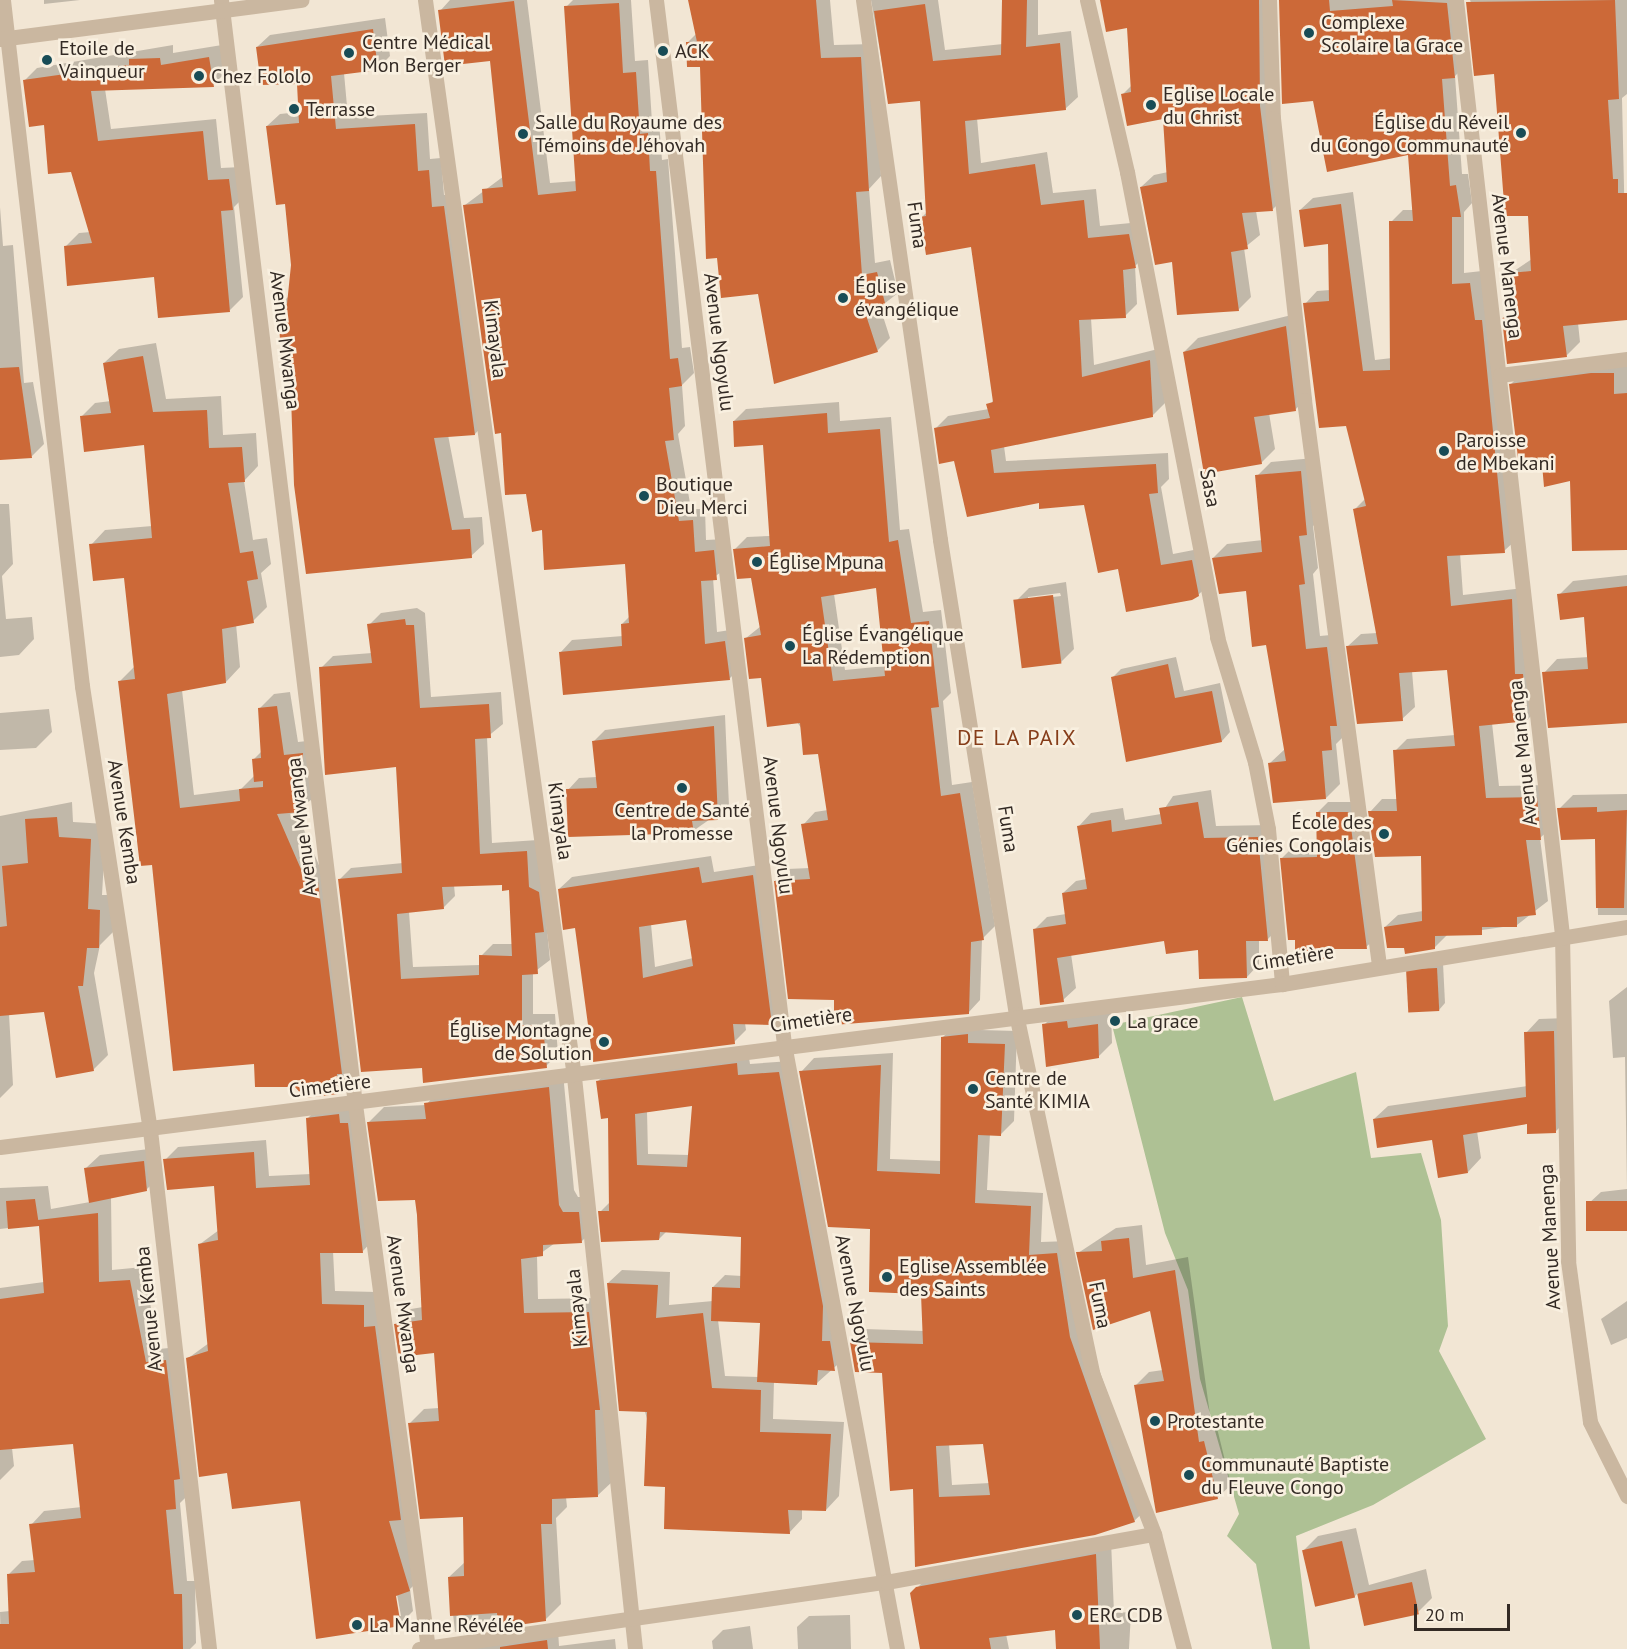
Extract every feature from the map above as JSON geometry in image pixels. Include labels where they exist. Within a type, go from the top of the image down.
[{"type":"street","name":"Avenue Kemba","points":[[3,0],[3,38],[82,686],[150,1130],[209,1649]]},
{"type":"street","points":[[3,38],[222,6],[301,0]]},
{"type":"street","name":"Kimayala","points":[[425,0],[573,1077],[635,1649]]},
{"type":"street","name":"Avenue Ngoyulu","points":[[656,0],[784,1044],[897,1649]]},
{"type":"street","name":"Fuma","points":[[863,0],[940,540],[1016,1014],[1092,1373],[1154,1534],[1184,1649]]},
{"type":"street","name":"Sasa","points":[[1087,0],[1127,172],[1217,637],[1255,762],[1268,829],[1282,984]]},
{"type":"street","points":[[1269,0],[1273,118],[1304,400],[1379,965]]},
{"type":"street","name":"Avenue Manenga","points":[[1456,0],[1562,935],[1569,1261],[1590,1422],[1627,1496]]},
{"type":"street","name":"Avenue Mwanga","points":[[222,6],[355,1104],[425,1648]]},
{"type":"street","points":[[1500,375],[1627,359]]},
{"type":"street","name":"Cimetière","points":[[0,1147],[573,1077],[784,1044],[1016,1014],[1282,984],[1379,965],[1562,935],[1627,927]]},
{"type":"street","points":[[425,1648],[886,1582],[1154,1534]]},
{"type":"green space","points":[[1242,997],[1274,1101],[1356,1072],[1371,1158],[1421,1153],[1441,1220],[1448,1326],[1439,1351],[1486,1439],[1373,1505],[1296,1536],[1310,1649],[1272,1649],[1256,1564],[1227,1536],[1239,1514],[1200,1379],[1188,1290],[1165,1233],[1112,1025]]},
{"type":"building","points":[[688,0],[816,0],[821,58],[861,57],[869,191],[856,192],[862,275],[877,272],[886,307],[865,312],[878,352],[774,384],[758,294],[721,298],[717,258],[706,259],[700,67],[687,67],[686,42],[697,42]]},
{"type":"building","points":[[1002,0],[1027,0],[1026,47],[1060,43],[1066,110],[965,121],[969,174],[1035,164],[1041,205],[1084,200],[1088,238],[1129,234],[1136,268],[1123,270],[1126,318],[1079,320],[1082,377],[1150,360],[1153,417],[991,450],[994,473],[1156,464],[1158,493],[1149,494],[1161,565],[1192,560],[1199,596],[1192,600],[1126,612],[1118,569],[1098,573],[1084,505],[1039,509],[1039,503],[967,517],[954,461],[939,464],[934,428],[990,418],[986,404],[993,402],[971,247],[926,255],[920,217],[926,216],[920,101],[888,104],[874,11],[925,4],[933,61],[1001,55]]},
{"type":"building","points":[[1100,0],[1259,0],[1260,106],[1273,211],[1242,213],[1248,249],[1231,252],[1239,311],[1177,315],[1172,262],[1155,265],[1140,187],[1167,182],[1163,119],[1127,126],[1121,94],[1131,92],[1127,28],[1106,32]]},
{"type":"building","points":[[1279,0],[1329,0],[1330,11],[1393,6],[1392,0],[1447,3],[1455,78],[1442,79],[1450,186],[1456,185],[1461,217],[1452,217],[1452,284],[1470,283],[1475,320],[1482,320],[1505,553],[1447,556],[1451,606],[1512,599],[1515,674],[1523,674],[1528,721],[1479,726],[1486,798],[1537,797],[1541,840],[1526,840],[1536,915],[1517,917],[1517,927],[1482,927],[1482,935],[1435,936],[1435,949],[1405,954],[1404,948],[1387,948],[1384,927],[1422,921],[1421,856],[1375,857],[1368,811],[1397,811],[1393,750],[1455,746],[1447,670],[1399,673],[1403,721],[1357,724],[1346,646],[1378,644],[1353,509],[1366,506],[1346,426],[1319,428],[1303,303],[1329,301],[1328,244],[1304,247],[1299,210],[1341,204],[1363,371],[1390,370],[1389,221],[1413,221],[1408,155],[1327,172],[1313,101],[1282,104]]},
{"type":"building","points":[[1615,0],[1619,99],[1608,100],[1613,179],[1618,179],[1618,193],[1627,193],[1627,320],[1563,326],[1567,357],[1507,364],[1502,318],[1513,316],[1509,273],[1531,271],[1528,216],[1505,216],[1494,74],[1474,76],[1466,2]]},
{"type":"building","points":[[514,1],[538,195],[576,191],[564,6],[619,3],[623,73],[636,72],[640,134],[648,133],[650,171],[656,171],[670,359],[678,358],[682,386],[669,388],[674,440],[665,441],[679,521],[693,520],[695,552],[714,550],[717,580],[701,581],[705,644],[725,641],[730,680],[563,695],[559,652],[622,646],[621,624],[629,623],[625,564],[544,570],[542,530],[532,532],[526,494],[505,495],[501,433],[495,434],[463,205],[483,203],[482,189],[503,187],[490,61],[445,66],[438,10]]},
{"type":"building","points":[[373,29],[378,70],[331,76],[336,129],[415,124],[418,171],[429,170],[432,207],[444,206],[475,435],[434,438],[452,530],[470,529],[472,558],[306,574],[294,485],[291,396],[287,396],[278,304],[287,304],[291,265],[285,204],[276,205],[266,126],[299,123],[297,84],[261,85],[256,47]]},
{"type":"building","points":[[209,57],[214,87],[91,91],[98,141],[203,131],[208,180],[229,179],[233,210],[221,211],[230,312],[158,318],[154,277],[67,286],[64,246],[92,243],[71,172],[48,174],[44,125],[29,127],[23,80],[129,65],[129,59],[160,58],[161,65]]},
{"type":"building","points":[[1286,326],[1296,411],[1254,417],[1262,464],[1204,474],[1183,352]]},
{"type":"building","points":[[143,356],[153,412],[207,410],[209,448],[242,447],[245,482],[228,483],[240,553],[253,551],[258,579],[247,581],[254,623],[222,629],[226,683],[167,694],[180,808],[240,801],[239,789],[263,787],[263,781],[254,782],[252,759],[261,758],[258,708],[277,706],[284,755],[303,753],[301,812],[277,814],[307,883],[318,882],[342,1074],[337,1074],[338,1094],[305,1098],[295,1087],[255,1087],[254,1064],[173,1071],[152,865],[140,866],[118,681],[135,679],[124,578],[93,581],[89,544],[152,538],[144,445],[84,452],[80,416],[111,413],[103,363]]},
{"type":"building","points":[[19,367],[32,458],[0,460],[0,368]]},
{"type":"building","points":[[1591,373],[1614,373],[1614,394],[1627,393],[1627,550],[1572,551],[1570,481],[1544,487],[1542,464],[1519,466],[1509,384]]},
{"type":"building","points":[[827,413],[828,433],[880,429],[889,542],[898,540],[911,623],[929,621],[939,707],[931,708],[941,796],[960,793],[984,940],[971,942],[969,1014],[834,1025],[834,1000],[788,999],[774,881],[810,879],[801,824],[828,820],[818,754],[803,755],[800,723],[767,727],[761,678],[749,679],[744,638],[761,635],[751,578],[737,579],[733,549],[770,546],[763,445],[734,447],[733,421]],"holes":[[[876,588],[885,676],[833,681],[821,597]]]},
{"type":"building","points":[[1301,471],[1307,535],[1299,536],[1305,584],[1299,585],[1306,649],[1327,647],[1337,726],[1330,726],[1332,750],[1322,751],[1326,799],[1273,803],[1268,763],[1286,761],[1266,645],[1252,647],[1246,591],[1219,594],[1212,558],[1262,552],[1255,475]]},
{"type":"building","points":[[1627,586],[1627,723],[1548,728],[1542,672],[1588,669],[1584,617],[1560,620],[1557,594]]},
{"type":"building","points":[[1053,595],[1061,663],[1022,668],[1013,600]]},
{"type":"building","points":[[405,619],[406,625],[414,625],[420,708],[489,704],[491,738],[475,739],[480,854],[527,851],[529,887],[539,892],[544,932],[535,933],[538,974],[522,975],[522,1025],[543,1026],[547,1068],[423,1083],[422,1068],[361,1072],[338,879],[402,873],[396,767],[325,775],[319,667],[372,663],[367,624]],"holes":[[[502,885],[502,891],[509,890],[512,956],[479,955],[479,975],[401,979],[397,914],[444,909],[442,887]]]},
{"type":"building","points":[[1168,664],[1175,698],[1212,691],[1222,742],[1126,762],[1111,677]]},
{"type":"building","points":[[714,726],[718,820],[692,821],[694,833],[568,837],[566,789],[597,788],[592,741]]},
{"type":"building","points":[[1198,802],[1204,838],[1258,837],[1268,941],[1246,941],[1247,978],[1199,979],[1198,950],[1166,954],[1164,941],[1057,958],[1064,1002],[1040,1005],[1033,929],[1066,924],[1062,893],[1087,889],[1077,826],[1111,820],[1112,832],[1162,824],[1159,808]]},
{"type":"building","points":[[1597,807],[1597,812],[1627,810],[1624,908],[1596,908],[1595,839],[1561,840],[1557,808]]},
{"type":"building","points":[[1316,812],[1349,812],[1367,949],[1326,949],[1326,959],[1295,960],[1295,940],[1288,940],[1280,858],[1317,857]]},
{"type":"building","points":[[57,817],[59,837],[91,839],[88,909],[100,910],[99,948],[87,948],[83,986],[78,986],[94,1071],[56,1078],[44,1012],[0,1016],[0,927],[7,926],[2,866],[28,863],[25,819]]},
{"type":"building","points":[[699,867],[702,883],[753,875],[772,1025],[733,1024],[735,1044],[593,1062],[575,928],[563,930],[558,889]],"holes":[[[686,920],[693,966],[643,978],[639,927]]]},
{"type":"building","points":[[1437,968],[1439,1011],[1408,1013],[1406,970]]},
{"type":"building","points":[[1067,1021],[1068,1028],[1098,1024],[1099,1058],[1046,1067],[1042,1024]]},
{"type":"building","points":[[1554,1031],[1556,1133],[1527,1134],[1527,1124],[1463,1135],[1468,1173],[1438,1178],[1432,1140],[1377,1148],[1373,1119],[1526,1097],[1524,1032]]},
{"type":"building","points":[[968,1034],[968,1043],[1005,1044],[1001,1136],[978,1135],[975,1203],[1031,1206],[1029,1255],[1057,1253],[1070,1337],[1135,1522],[1095,1535],[915,1567],[913,1489],[890,1491],[882,1373],[855,1372],[850,1342],[923,1344],[921,1294],[869,1292],[870,1229],[828,1227],[799,1071],[881,1065],[877,1171],[940,1174],[941,1037]],"holes":[[[983,1444],[990,1495],[939,1497],[936,1446]]]},
{"type":"building","points":[[737,1063],[738,1075],[779,1072],[823,1306],[822,1341],[830,1341],[835,1371],[818,1370],[817,1385],[757,1382],[760,1323],[711,1321],[712,1287],[740,1288],[741,1237],[660,1232],[659,1240],[601,1242],[598,1211],[609,1211],[608,1118],[601,1119],[596,1081]],"holes":[[[692,1106],[687,1167],[637,1165],[635,1114]]]},
{"type":"building","points":[[549,1087],[559,1205],[563,1212],[579,1212],[582,1243],[543,1245],[543,1256],[521,1259],[524,1313],[589,1312],[600,1410],[595,1410],[598,1497],[552,1499],[552,1524],[541,1524],[546,1621],[498,1628],[497,1613],[450,1616],[448,1577],[464,1576],[463,1517],[420,1519],[408,1423],[439,1421],[434,1353],[399,1357],[394,1324],[422,1320],[415,1200],[378,1201],[367,1122],[426,1119],[424,1103]]},
{"type":"building","points":[[339,1114],[340,1123],[348,1123],[363,1253],[320,1253],[322,1304],[364,1305],[364,1327],[375,1326],[401,1520],[389,1521],[410,1591],[396,1596],[401,1626],[316,1639],[300,1501],[232,1509],[227,1473],[199,1477],[186,1358],[208,1351],[198,1244],[218,1240],[214,1186],[167,1190],[163,1159],[254,1152],[256,1188],[310,1185],[306,1118]]},
{"type":"building","points":[[144,1161],[147,1191],[89,1203],[84,1168]]},
{"type":"building","points":[[35,1199],[38,1220],[98,1213],[99,1282],[130,1280],[146,1362],[166,1360],[180,1479],[174,1480],[176,1509],[166,1510],[174,1594],[182,1594],[183,1649],[0,1649],[0,1624],[9,1624],[7,1574],[35,1572],[29,1524],[81,1518],[73,1444],[0,1450],[0,1299],[44,1293],[39,1226],[8,1229],[6,1201]]},
{"type":"building","points":[[1586,1201],[1627,1201],[1627,1231],[1586,1231]]},
{"type":"building","points":[[1129,1238],[1133,1278],[1175,1270],[1199,1442],[1204,1441],[1218,1499],[1156,1513],[1134,1385],[1164,1381],[1150,1311],[1093,1330],[1076,1252],[1102,1251],[1101,1241]]},
{"type":"building","points":[[607,1283],[658,1285],[656,1318],[703,1313],[712,1388],[761,1390],[760,1432],[831,1434],[826,1511],[788,1510],[790,1534],[664,1529],[665,1487],[644,1486],[647,1412],[619,1411]]},
{"type":"building","points":[[1342,1541],[1355,1598],[1315,1607],[1302,1550]]},
{"type":"building","points":[[1096,1554],[1100,1649],[1056,1649],[1055,1630],[989,1638],[991,1649],[920,1649],[910,1593],[916,1587]]},
{"type":"building","points":[[1412,1582],[1419,1614],[1364,1626],[1357,1594]]},
{"type":"building","points":[[547,1640],[548,1649],[500,1649],[500,1647]]},
{"type":"place","name":"Complexe Scolaire la Grace","points":[[1309,33]]},
{"type":"place","name":"ACK","points":[[663,51]]},
{"type":"place","name":"Centre Médical Mon Berger","points":[[349,53]]},
{"type":"place","name":"Etoile de Vainqueur","points":[[47,60]]},
{"type":"place","name":"Chez Fololo","points":[[199,76]]},
{"type":"place","name":"Eglise Locale du Christ","points":[[1151,105]]},
{"type":"place","name":"Terrasse","points":[[294,109]]},
{"type":"place","name":"Église du Réveil du Congo Communauté","points":[[1521,133]]},
{"type":"place","name":"Salle du Royaume des Témoins de Jéhovah","points":[[523,134]]},
{"type":"place","name":"Église évangélique","points":[[843,298]]},
{"type":"place","name":"Paroisse de Mbekani","points":[[1444,451]]},
{"type":"place","name":"Boutique Dieu Merci","points":[[644,496]]},
{"type":"place","name":"Église Mpuna","points":[[757,562]]},
{"type":"place","name":"Église Évangélique La Rédemption","points":[[790,646]]},
{"type":"place","name":"Centre de Santé la Promesse","points":[[682,788]]},
{"type":"place","name":"École des Génies Congolais","points":[[1384,834]]},
{"type":"place","name":"La grace","points":[[1115,1021]]},
{"type":"place","name":"Église Montagne de Solution","points":[[604,1042]]},
{"type":"place","name":"Centre de Santé KIMIA","points":[[973,1089]]},
{"type":"place","name":"Eglise Assemblée des Saints","points":[[887,1277]]},
{"type":"place","name":"Protestante","points":[[1155,1421]]},
{"type":"place","name":"Communauté Baptiste du Fleuve Congo","points":[[1189,1475]]},
{"type":"place","name":"ERC CDB","points":[[1077,1615]]},
{"type":"place","name":"La Manne Révélée","points":[[357,1625]]},
{"type":"district","name":"DE LA PAIX","points":[[1017,738]]}]
